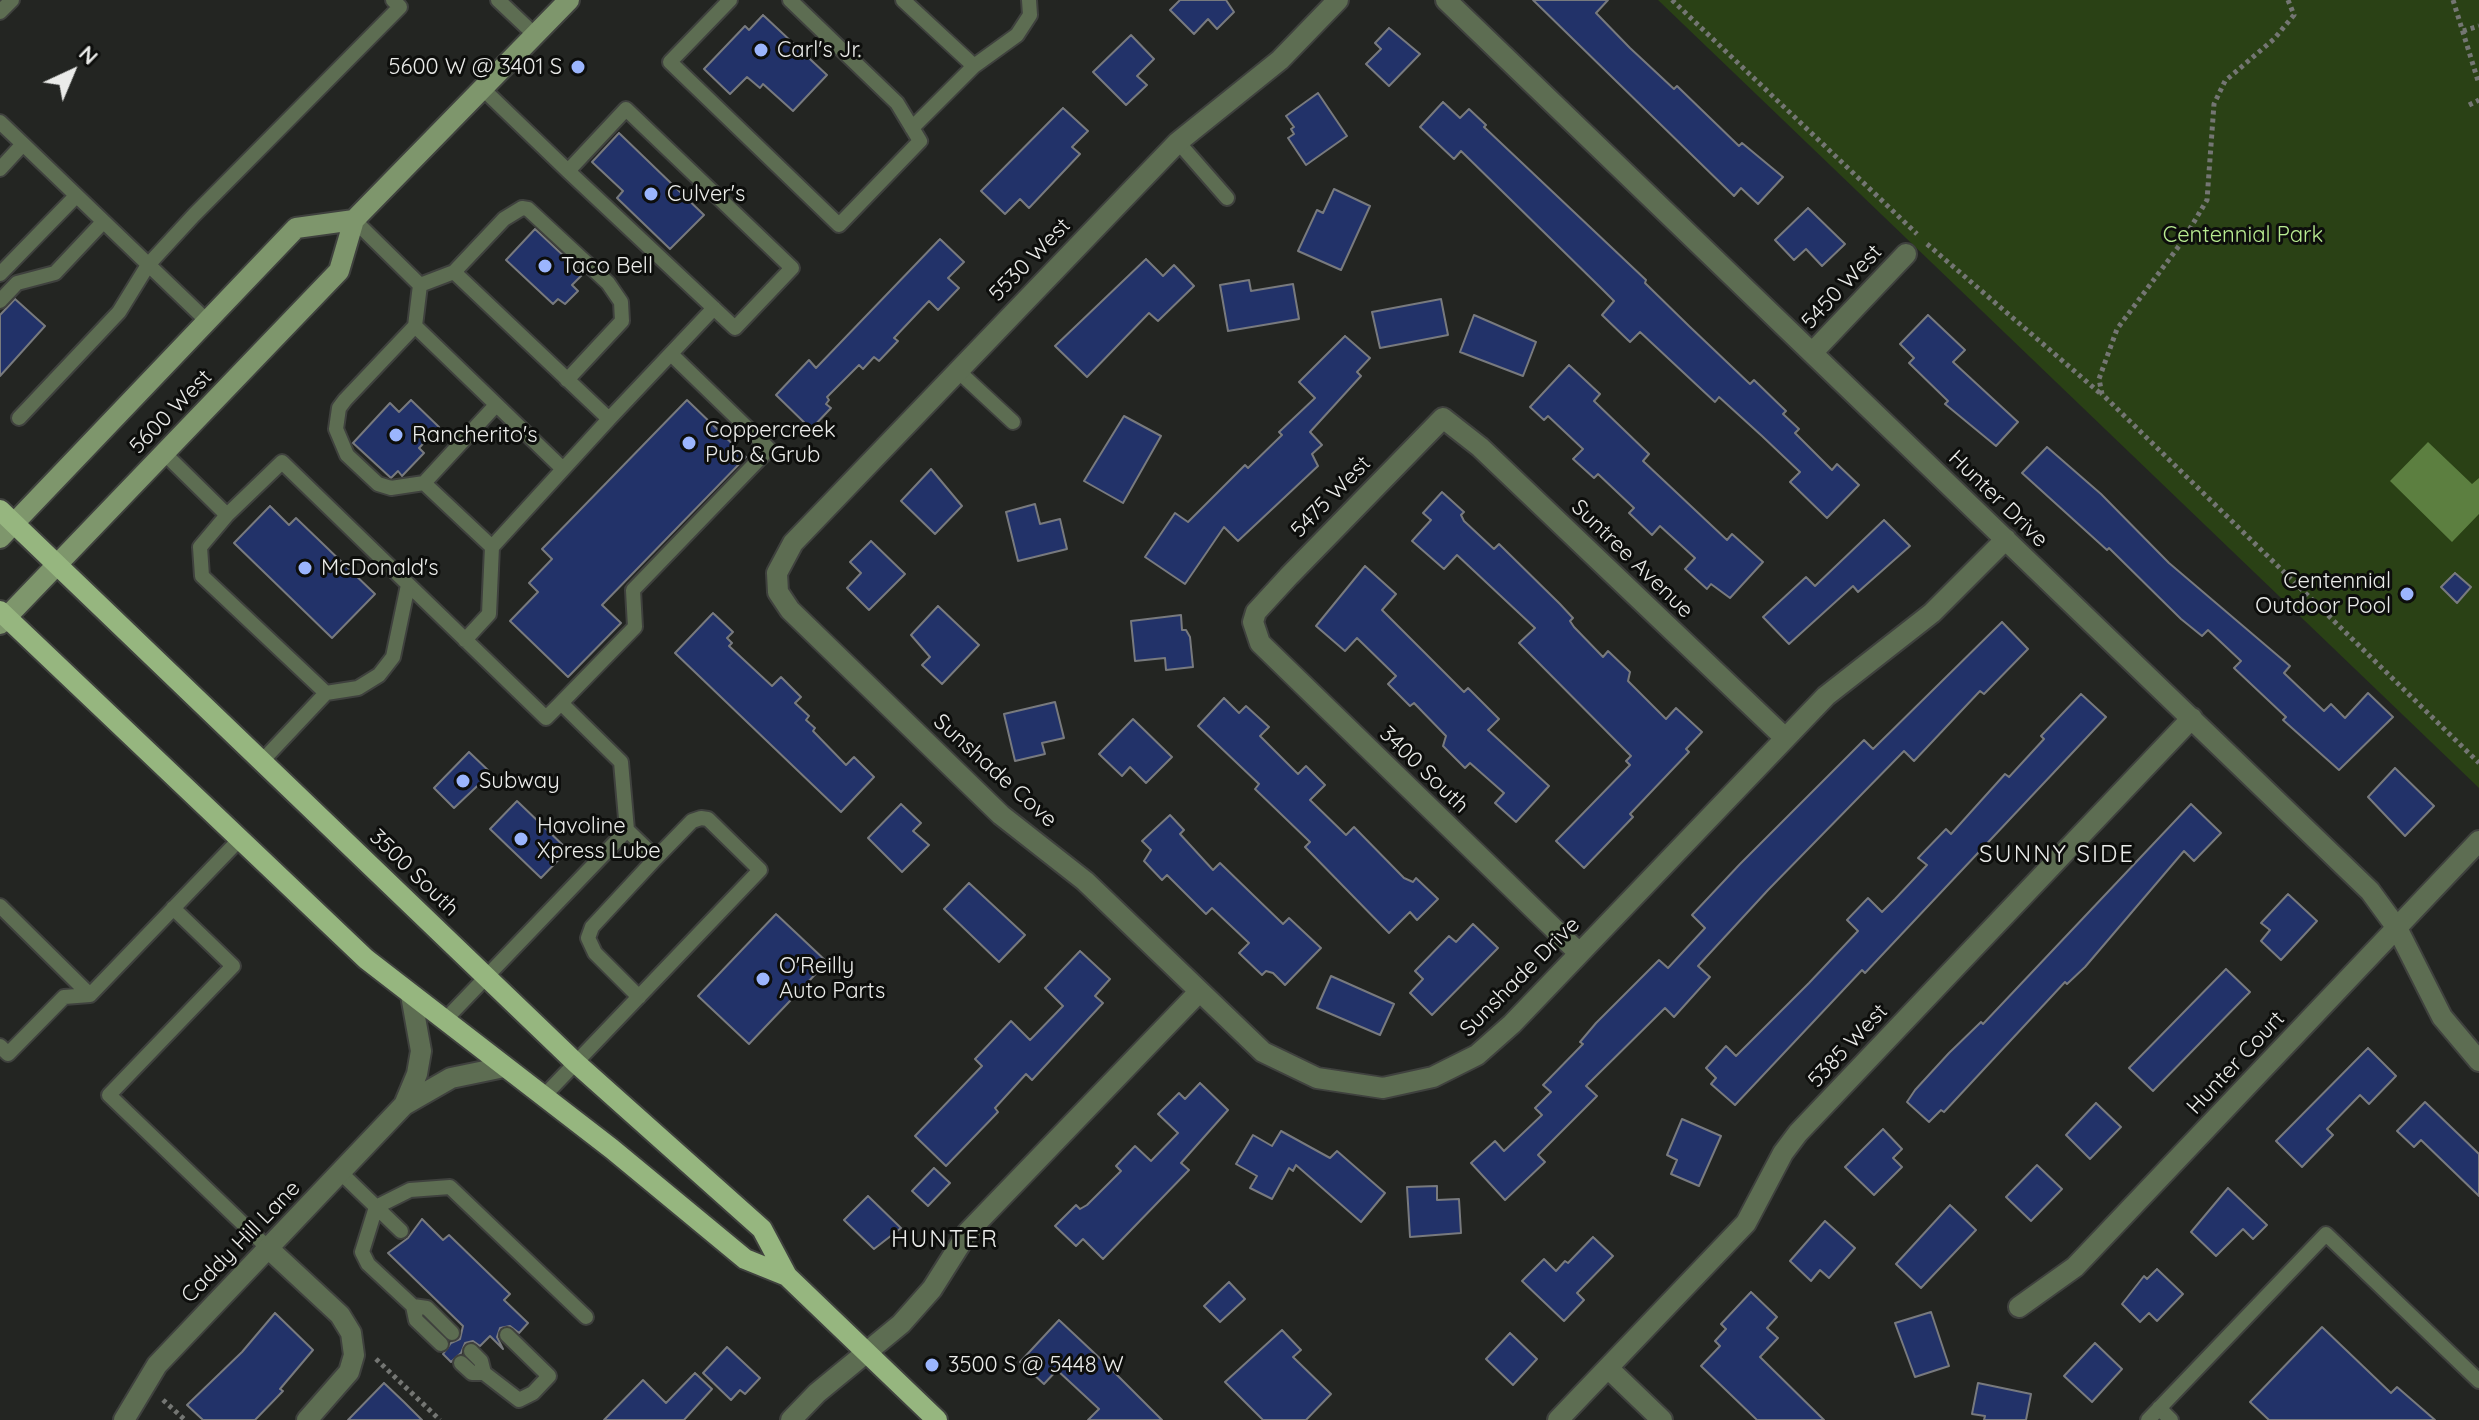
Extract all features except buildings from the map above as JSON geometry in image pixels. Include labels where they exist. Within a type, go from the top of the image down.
[{"type":"main road","name":"5600 West","points":[[2,617],[57,564],[339,271],[354,220],[569,0]]},
{"type":"main road","name":"5600 West","points":[[5,524],[296,228],[354,220]]},
{"type":"main road","name":"3500 South","points":[[5,524],[57,564],[576,1063],[762,1229],[787,1276],[937,1420]]},
{"type":"main road","name":"3500 South","points":[[2,617],[323,920],[411,995],[745,1259],[787,1276]]},
{"type":"street","name":"5530 West","points":[[777,573],[793,543],[1178,142],[1280,60],[1338,0]]},
{"type":"street","name":"Hunter Drive","points":[[1446,0],[2370,891],[2397,928],[2442,1017],[2479,1061]]},
{"type":"street","name":"5450 West","points":[[1812,353],[1906,254]]},
{"type":"street","name":"5475 West","points":[[1256,612],[1443,418]]},
{"type":"street","name":"Suntree Avenue","points":[[1443,418],[1480,447],[1785,738]]},
{"type":"street","name":"Sunshade Drive","points":[[1199,992],[1263,1052],[1289,1067],[1349,1086],[1383,1088],[1433,1077],[1477,1055],[1512,1024],[1848,676],[1932,613],[2006,539]]},
{"type":"street","name":"Sunshade Cove","points":[[777,573],[778,592],[790,610],[1001,815],[1077,874],[1199,992]]},
{"type":"street","name":"3400 South","points":[[1256,612],[1255,633],[1269,654],[1579,953]]},
{"type":"street","name":"5385 West","points":[[1558,1420],[1746,1223],[1783,1153],[1798,1133],[2192,718]]},
{"type":"street","name":"Hunter Court","points":[[2019,1307],[2075,1267],[2479,841]]},
{"type":"street","points":[[791,1420],[865,1351],[901,1324],[932,1289],[974,1225],[1199,992]]},
{"type":"street","name":"Caddy Hill Lane","points":[[404,1105],[417,1074],[421,1051],[411,995]]},
{"type":"street","name":"Caddy Hill Lane","points":[[124,1420],[157,1365],[404,1105],[451,1078],[504,1067]]},
{"type":"street","points":[[268,1248],[340,1315],[351,1333],[354,1355],[349,1372],[307,1420]]},
{"type":"street","points":[[1608,1368],[1662,1420]]},
{"type":"lane","points":[[0,12],[12,0]]},
{"type":"lane","points":[[19,418],[119,312],[148,265],[400,7],[393,0]]},
{"type":"lane","points":[[498,0],[535,35]]},
{"type":"lane","points":[[730,0],[670,62],[839,225],[920,141],[897,103],[790,0]]},
{"type":"lane","points":[[903,0],[974,66]]},
{"type":"lane","points":[[912,128],[974,66],[1017,35],[1030,15],[1029,0]]},
{"type":"lane","points":[[483,89],[568,171],[735,328],[792,268],[626,109],[568,171]]},
{"type":"lane","points":[[0,122],[207,321]]},
{"type":"lane","points":[[1178,142],[1227,198]]},
{"type":"lane","points":[[0,169],[23,144]]},
{"type":"lane","points":[[0,274],[76,196]]},
{"type":"lane","points":[[420,285],[454,272],[504,219],[522,208],[528,209],[608,283],[621,302],[622,321],[567,380]]},
{"type":"lane","points":[[354,220],[420,285]]},
{"type":"lane","points":[[0,301],[17,283],[55,273],[103,222]]},
{"type":"lane","points":[[454,272],[609,419]]},
{"type":"lane","points":[[420,285],[415,326],[339,408],[336,429],[347,455],[378,484],[391,488],[424,483],[496,405]]},
{"type":"lane","points":[[465,640],[489,614],[492,547],[714,308]]},
{"type":"lane","points":[[415,326],[563,469]]},
{"type":"lane","points":[[326,693],[202,576],[200,547],[227,515],[282,462],[546,718],[635,627],[633,590],[769,449],[671,354]]},
{"type":"lane","points":[[957,370],[1013,422]]},
{"type":"lane","points":[[164,453],[227,515]]},
{"type":"lane","points":[[424,483],[492,547]]},
{"type":"lane","points":[[263,760],[326,693],[358,688],[379,675],[393,657],[408,585]]},
{"type":"lane","points":[[561,703],[621,762],[627,830],[656,858]]},
{"type":"lane","points":[[543,1097],[576,1063],[639,997],[760,870],[708,819],[692,821],[592,927],[588,938],[595,953],[639,997]]},
{"type":"lane","points":[[444,1021],[627,830]]},
{"type":"lane","points":[[0,1046],[8,1054],[64,997],[90,995],[238,841]]},
{"type":"lane","points":[[0,906],[90,995]]},
{"type":"lane","points":[[173,908],[233,966],[109,1095],[268,1248]]},
{"type":"lane","points":[[340,1172],[401,1231]]},
{"type":"lane","points":[[447,1339],[427,1308],[413,1306],[368,1264],[362,1252],[376,1207],[410,1190],[450,1187],[586,1317]]},
{"type":"lane","points":[[2148,1420],[2326,1234],[2479,1381]]},
{"type":"lane","points":[[466,1357],[472,1373],[484,1373],[519,1400],[533,1393],[549,1376],[507,1335]]},
{"type":"lane","points":[[2159,1408],[2171,1420]]},
{"type":"path","points":[[1672,0],[1945,261],[2102,394],[2479,763]]},
{"type":"path","points":[[2102,394],[2099,379],[2117,329],[2182,242],[2207,200],[2214,104],[2225,81],[2274,39],[2294,15],[2288,0]]},
{"type":"path","points":[[2453,0],[2479,84]]},
{"type":"path","points":[[2463,31],[2479,26]]},
{"type":"path","points":[[2469,105],[2479,100]]},
{"type":"path","points":[[372,1355],[440,1420]]},
{"type":"path","points":[[163,1400],[185,1420]]},
{"type":"green space","name":"Centennial Park","points":[[1658,0],[2479,0],[2479,788]]},
{"type":"shaded area","points":[[2428,442],[2472,484],[2479,478],[2479,514],[2452,542],[2390,481]]},
{"type":"place","name":"Carl's Jr.","points":[[761,50]]},
{"type":"place","name":"5600 W @ 3401 S","points":[[578,67]]},
{"type":"place","name":"Culver's","points":[[651,194]]},
{"type":"place","name":"Taco Bell","points":[[545,266]]},
{"type":"place","name":"Rancherito's","points":[[396,435]]},
{"type":"place","name":"Coppercreek Pub & Grub","points":[[689,443]]},
{"type":"place","name":"McDonald's","points":[[305,568]]},
{"type":"place","name":"Centennial Outdoor Pool","points":[[2407,594]]},
{"type":"place","name":"Subway","points":[[463,781]]},
{"type":"place","name":"Havoline Xpress Lube","points":[[521,839]]},
{"type":"place","name":"O'Reilly Auto Parts","points":[[763,979]]},
{"type":"place","name":"3500 S @ 5448 W","points":[[932,1365]]},
{"type":"district","name":"SUNNY SIDE","points":[[2057,855]]},
{"type":"district","name":"HUNTER","points":[[945,1240]]}]
